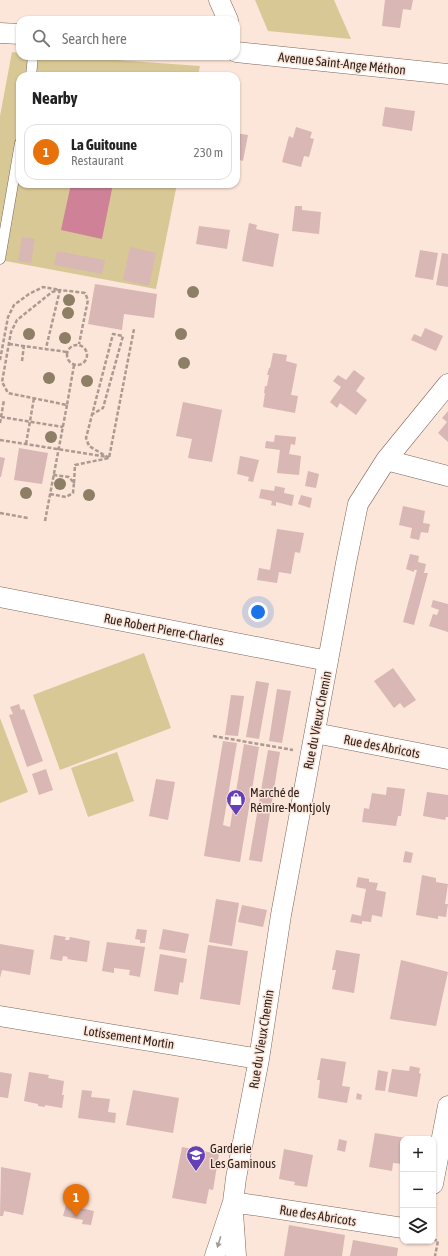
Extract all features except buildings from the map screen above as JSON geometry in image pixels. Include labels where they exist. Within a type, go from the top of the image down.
[{"type":"street","points":[[219,0],[226,16]]},
{"type":"street","points":[[0,33],[16,34]]},
{"type":"street","name":"Avenue Saint-Ange Méthon","points":[[240,47],[448,74]]},
{"type":"street","name":"Rue du Vieux Chemin","points":[[236,1256],[233,1202],[236,1178],[259,1059],[281,915],[358,504],[386,460],[448,384]]},
{"type":"street","points":[[386,460],[448,476]]},
{"type":"street","name":"Rue Robert Pierre-Charles","points":[[0,597],[328,661]]},
{"type":"street","name":"Rue des Abricots","points":[[313,742],[448,759]]},
{"type":"street","name":"Lotissement Mortin","points":[[0,1016],[259,1059]]},
{"type":"street","points":[[435,1172],[448,1106]]},
{"type":"street","name":"Rue du Vieux Chemin","points":[[215,1256],[233,1202]]},
{"type":"street","name":"Rue des Abricots","points":[[233,1202],[400,1228]]},
{"type":"lane","points":[[31,72],[33,60]]},
{"type":"lane","points":[[0,259],[16,166]]},
{"type":"path","points":[[0,360],[8,317],[14,305],[29,294],[43,287],[85,293],[88,300],[79,344]]},
{"type":"path","points":[[60,290],[52,292],[17,320],[11,332],[8,344],[2,382],[8,393],[67,404]]},
{"type":"path","points":[[46,348],[60,290]]},
{"type":"path","points":[[110,458],[134,329]]},
{"type":"path","points":[[91,415],[103,408],[123,336],[113,334],[91,415],[86,438],[89,446],[110,458]]},
{"type":"path","points":[[8,344],[67,352]]},
{"type":"path","points":[[79,344],[86,349],[87,356],[84,362],[74,365],[68,361],[67,352],[71,346],[79,344]]},
{"type":"path","points":[[22,361],[24,345]]},
{"type":"path","points":[[44,521],[74,365]]},
{"type":"path","points":[[26,444],[34,398]]},
{"type":"path","points":[[0,423],[4,400]]},
{"type":"path","points":[[1,417],[62,427]]},
{"type":"path","points":[[0,440],[110,458]]},
{"type":"path","points":[[50,494],[66,497],[73,493],[75,465],[110,458]]},
{"type":"path","points":[[53,475],[69,477],[74,483]]},
{"type":"path","points":[[0,513],[28,518]]},
{"type":"path","points":[[213,736],[287,748],[299,752],[313,742]]},
{"type":"path","points":[[435,1256],[438,1241],[436,1240]]},
{"type":"shaded area","points":[[255,0],[334,0],[351,39],[268,31]]},
{"type":"shaded area","points":[[12,52],[16,52],[16,60],[117,60],[200,66],[199,72],[16,72],[16,188],[176,188],[156,289],[0,260],[0,116]]},
{"type":"shaded area","points":[[70,188],[112,188],[102,239],[61,230]]},
{"type":"shaded area","points":[[144,653],[171,728],[60,770],[33,695]]},
{"type":"shaded area","points":[[0,718],[28,792],[0,803]]},
{"type":"shaded area","points":[[117,752],[134,801],[88,817],[71,768]]},
{"type":"place","name":"Marché de Rémire-Montjoly","points":[[236,816]]},
{"type":"place","name":"Garderie Les Gaminous","points":[[196,1172]]},
{"type":"place","name":"La Guitoune","points":[[76,1217]]}]
